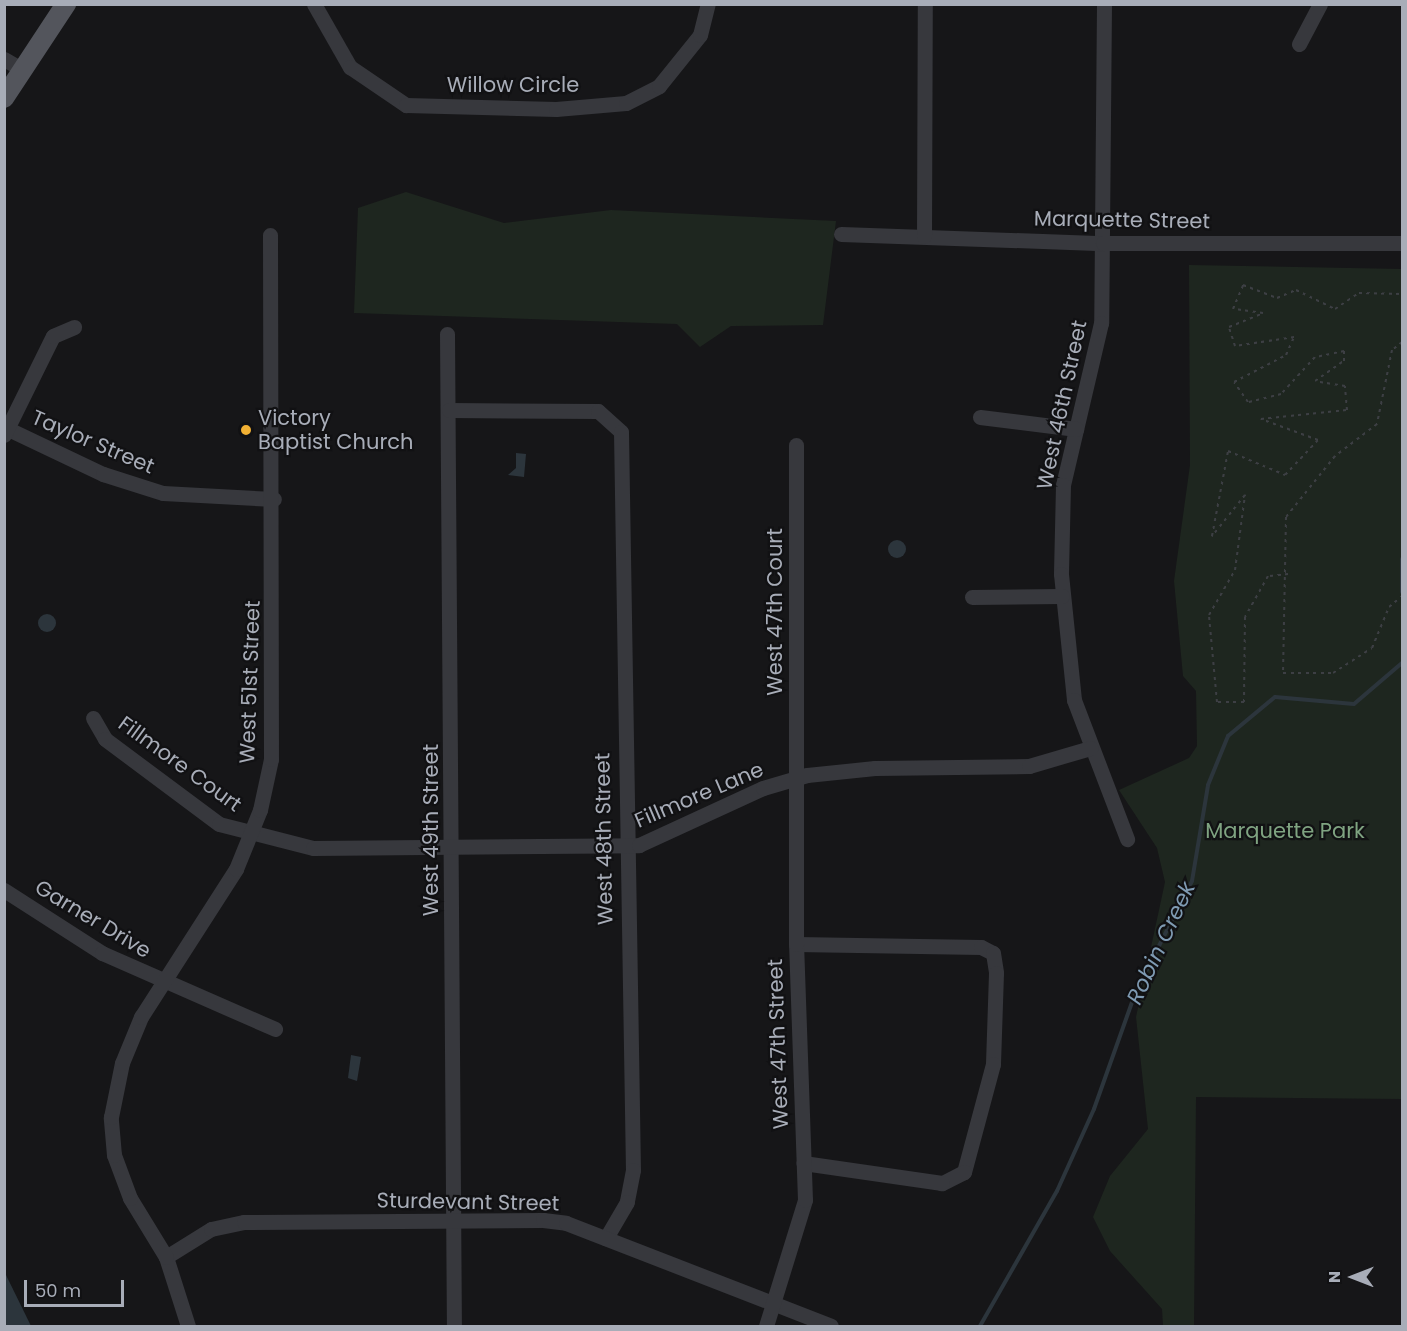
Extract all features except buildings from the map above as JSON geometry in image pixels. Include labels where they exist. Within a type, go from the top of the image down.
[{"type":"main road","points":[[4,98],[13,64],[66,4]]},
{"type":"street","name":"Willow Circle","points":[[314,4],[350,68],[406,105],[556,109],[626,103],[659,86],[700,35],[708,4]]},
{"type":"street","points":[[924,236],[925,4]]},
{"type":"street","name":"West 46th Street","points":[[1104,4],[1101,323],[1063,485],[1062,596],[1074,700],[1090,748],[1128,839]]},
{"type":"street","points":[[1299,44],[1320,4]]},
{"type":"street","name":"Marquette Street","points":[[841,234],[1103,243],[1402,243]]},
{"type":"street","name":"West 51st Street","points":[[188,1326],[166,1257],[130,1198],[114,1155],[111,1117],[122,1063],[161,983],[236,869],[250,835],[271,759],[274,498],[270,235]]},
{"type":"street","points":[[6,430],[53,336],[74,327]]},
{"type":"street","name":"West 49th Street","points":[[447,334],[454,1326]]},
{"type":"street","name":"West 48th Street","points":[[449,410],[598,411],[621,432],[625,846],[633,1170],[627,1202],[606,1238]]},
{"type":"street","points":[[980,417],[1076,429]]},
{"type":"street","name":"Taylor Street","points":[[6,430],[103,474],[163,494],[274,498]]},
{"type":"street","name":"West 47th Court","points":[[796,445],[796,779]]},
{"type":"street","points":[[972,597],[1062,596]]},
{"type":"street","name":"Fillmore Court","points":[[93,718],[115,746],[219,824],[250,835]]},
{"type":"street","name":"Fillmore Lane","points":[[250,835],[313,848],[452,849],[625,846],[659,838],[763,788],[796,779],[875,768],[1029,766],[1090,748]]},
{"type":"street","name":"West 47th Street","points":[[766,1326],[800,1228],[803,1163],[796,944],[796,779]]},
{"type":"street","name":"Garner Drive","points":[[4,890],[102,953],[161,983],[275,1029]]},
{"type":"street","points":[[796,944],[981,947],[993,953],[996,1041],[964,1172],[942,1183],[803,1163]]},
{"type":"street","name":"Sturdevant Street","points":[[166,1257],[211,1229],[244,1222],[543,1220],[606,1238],[831,1326]]},
{"type":"path","points":[[1288,574],[1268,576],[1245,618],[1244,702],[1217,702],[1209,615],[1235,570],[1245,495],[1212,536],[1228,451],[1285,475],[1318,440],[1261,420],[1347,410],[1345,386],[1315,381],[1344,361],[1344,351],[1315,357],[1281,394],[1248,402],[1234,382],[1286,355],[1294,337],[1235,346],[1229,327],[1263,313],[1233,309],[1243,285],[1277,298],[1296,290],[1335,309],[1359,293],[1402,294]]},
{"type":"path","points":[[1402,342],[1392,350],[1377,424],[1335,456],[1286,517],[1288,574],[1281,625],[1283,673],[1333,674],[1372,648],[1389,607],[1402,596]]},
{"type":"green space","points":[[406,192],[504,223],[611,210],[836,221],[823,325],[731,326],[700,347],[677,324],[354,313],[358,208]]},
{"type":"green space","name":"Marquette Park","points":[[1189,265],[1402,269],[1402,1099],[1196,1097],[1194,1326],[1163,1326],[1162,1309],[1110,1251],[1093,1217],[1110,1176],[1148,1129],[1136,1017],[1165,882],[1157,848],[1119,790],[1189,758],[1197,746],[1196,691],[1183,676],[1174,581],[1190,465]]},
{"type":"shaded area","points":[[516,453],[526,454],[524,477],[508,475],[516,468]]},
{"type":"shaded area","points":[[897,540],[903,543],[906,549],[903,555],[897,558],[891,555],[888,549],[891,543]]},
{"type":"shaded area","points":[[47,614],[53,617],[56,623],[53,629],[47,632],[41,629],[38,623],[41,617]]},
{"type":"shaded area","points":[[351,1055],[361,1057],[357,1081],[348,1078]]},
{"type":"shaded area","points":[[5,1273],[31,1326],[5,1326]]},
{"type":"waterway","name":"Robin Creek","points":[[1402,559],[1402,592]]},
{"type":"waterway","name":"Robin Creek","points":[[980,1326],[1057,1191],[1094,1109],[1136,991],[1192,881],[1208,785],[1228,736],[1275,697],[1354,704],[1402,663]]},
{"type":"place","name":"Victory Baptist Church","points":[[246,430]]}]
